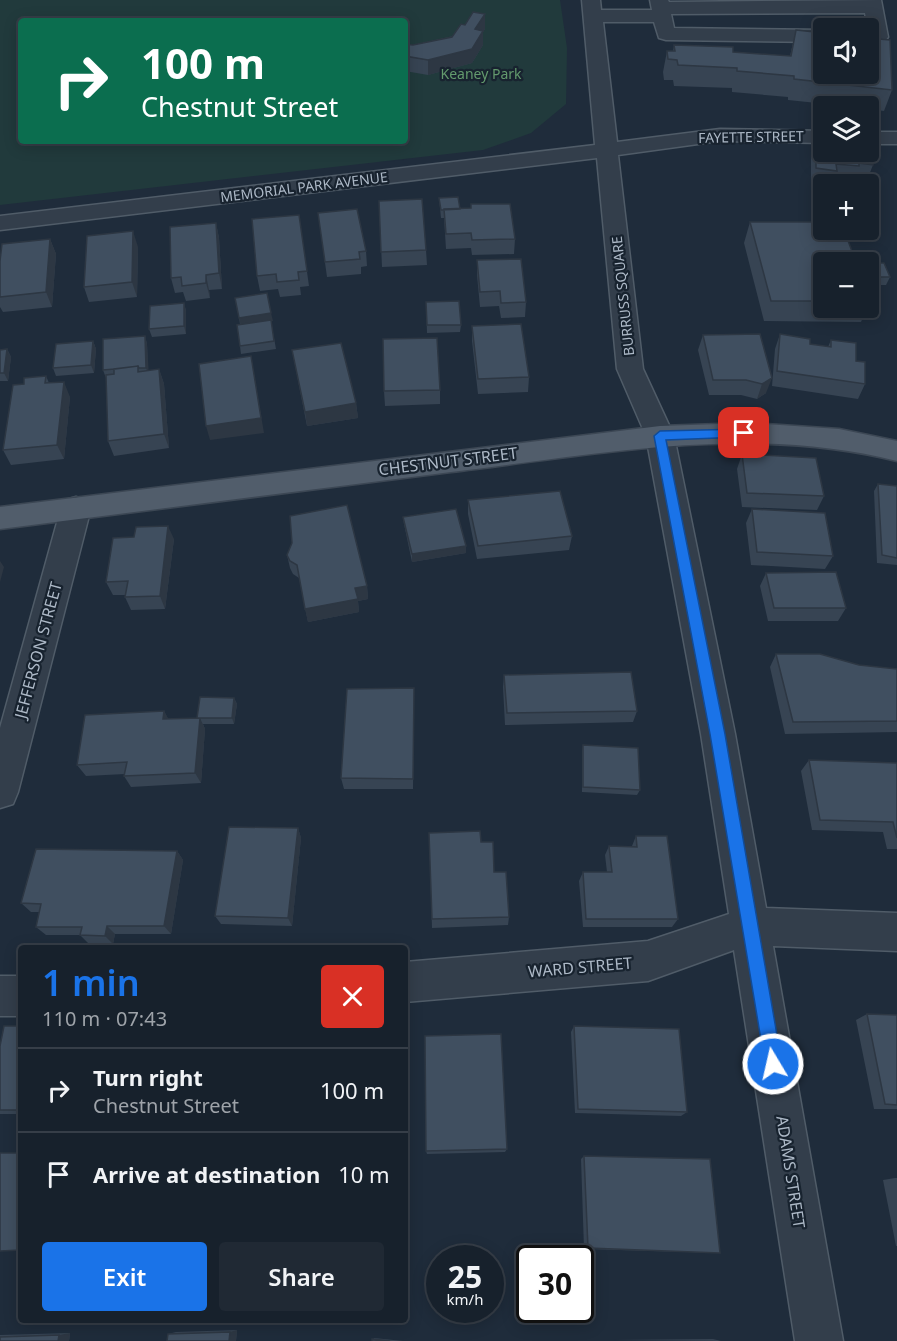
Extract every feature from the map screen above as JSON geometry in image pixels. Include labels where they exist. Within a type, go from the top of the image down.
[{"type":"main road","name":"CHESTNUT STREET","points":[[0,518],[660,436],[767,433],[821,436],[897,451]]},
{"type":"street","points":[[592,8],[872,4]]},
{"type":"street","name":"BURRUSS SQUARE","points":[[592,8],[630,369],[660,436]]},
{"type":"street","points":[[660,8],[666,34],[813,36]]},
{"type":"street","name":"FAYETTE STREET","points":[[608,150],[720,135],[813,137]]},
{"type":"street","points":[[879,138],[897,138]]},
{"type":"street","name":"MEMORIAL PARK AVENUE","points":[[0,223],[608,150]]},
{"type":"street","name":"ADAMS STREET","points":[[660,436],[718,734],[819,1341]]},
{"type":"street","name":"JEFFERSON STREET","points":[[0,792],[76,508]]},
{"type":"street","points":[[750,926],[897,932]]},
{"type":"street","name":"WARD STREET","points":[[408,982],[648,961],[750,926]]},
{"type":"street","points":[[0,996],[18,996]]},
{"type":"green space","name":"Keaney Park","points":[[0,0],[560,0],[567,48],[566,104],[531,133],[483,150],[0,205]]},
{"type":"building","points":[[473,12],[485,14],[475,29],[483,31],[472,49],[428,60],[408,57],[408,44],[452,37],[461,24],[465,25]]},
{"type":"building","points":[[796,30],[813,32],[813,81],[794,79],[794,76],[737,71],[737,68],[678,65],[677,60],[668,59],[667,51],[675,51],[674,45],[733,47],[733,52],[791,56]]},
{"type":"building","points":[[879,39],[890,40],[892,90],[839,84],[879,84]]},
{"type":"building","points":[[816,162],[873,162],[873,165],[859,163],[859,166],[836,164],[837,171],[816,168]]},
{"type":"building","points":[[458,197],[460,209],[441,210],[439,198]]},
{"type":"building","points":[[422,199],[426,250],[381,252],[379,201]]},
{"type":"building","points":[[471,204],[510,204],[515,239],[472,240],[471,233],[446,234],[444,209],[471,208]]},
{"type":"building","points":[[357,209],[366,251],[359,252],[360,259],[325,262],[318,213]]},
{"type":"building","points":[[299,215],[307,271],[298,272],[299,280],[277,282],[276,274],[257,276],[252,219]]},
{"type":"building","points":[[750,222],[813,222],[813,240],[848,240],[852,252],[813,252],[813,301],[771,301]]},
{"type":"building","points":[[216,223],[219,273],[206,275],[206,283],[182,286],[181,277],[171,278],[170,227]]},
{"type":"building","points":[[133,231],[132,282],[84,287],[87,236]]},
{"type":"building","points":[[50,239],[46,292],[0,297],[2,244]]},
{"type":"building","points":[[521,259],[526,302],[501,303],[500,291],[480,292],[477,260]]},
{"type":"building","points":[[879,263],[884,263],[890,277],[879,277]]},
{"type":"building","points":[[267,293],[271,313],[239,318],[235,298]]},
{"type":"building","points":[[459,301],[461,325],[427,325],[426,302]]},
{"type":"building","points":[[184,303],[184,326],[149,329],[150,306]]},
{"type":"building","points":[[271,320],[274,341],[240,346],[237,325]]},
{"type":"building","points":[[521,324],[529,377],[478,379],[472,326]]},
{"type":"building","points":[[760,334],[772,378],[762,384],[746,380],[713,380],[703,335]]},
{"type":"building","points":[[780,334],[810,339],[810,344],[831,347],[831,340],[856,343],[856,361],[865,362],[865,384],[777,371]]},
{"type":"building","points":[[145,336],[146,368],[138,366],[103,370],[103,339]]},
{"type":"building","points":[[437,338],[440,390],[384,391],[383,339]]},
{"type":"building","points":[[93,341],[91,365],[53,368],[56,344]]},
{"type":"building","points":[[341,343],[356,403],[305,412],[292,350]]},
{"type":"building","points":[[7,349],[4,373],[0,373],[0,350]]},
{"type":"building","points":[[251,356],[261,418],[206,426],[199,364]]},
{"type":"building","points":[[138,366],[138,372],[159,369],[164,434],[108,441],[106,375],[114,374],[114,369]]},
{"type":"building","points":[[46,376],[45,383],[64,382],[57,445],[3,450],[13,385],[24,384],[24,378]]},
{"type":"building","points":[[742,454],[816,458],[824,496],[747,493]]},
{"type":"building","points":[[878,484],[897,486],[897,558],[882,555]]},
{"type":"building","points":[[560,491],[572,536],[478,546],[468,500]]},
{"type":"building","points":[[347,505],[367,586],[355,588],[358,599],[305,609],[297,565],[290,561],[287,555],[292,543],[290,516]]},
{"type":"building","points":[[456,509],[466,546],[412,554],[403,517]]},
{"type":"building","points":[[752,509],[825,513],[833,556],[757,552]]},
{"type":"building","points":[[168,526],[160,596],[125,597],[128,581],[106,582],[113,538],[134,537],[136,527]]},
{"type":"building","points":[[836,572],[846,608],[774,608],[766,573]]},
{"type":"building","points":[[776,654],[820,654],[859,665],[897,669],[897,721],[793,722]]},
{"type":"building","points":[[631,672],[637,711],[507,713],[504,675]]},
{"type":"building","points":[[414,688],[413,779],[341,778],[347,689]]},
{"type":"building","points":[[200,697],[234,698],[232,718],[197,718]]},
{"type":"building","points":[[164,711],[163,719],[200,718],[195,773],[124,776],[127,762],[77,765],[85,715]]},
{"type":"building","points":[[583,745],[638,748],[640,790],[583,787]]},
{"type":"building","points":[[809,760],[897,763],[897,838],[893,822],[820,820]]},
{"type":"building","points":[[229,827],[298,828],[288,918],[215,916]]},
{"type":"building","points":[[480,831],[481,842],[493,842],[494,872],[506,872],[509,917],[432,919],[429,833]]},
{"type":"building","points":[[636,836],[667,836],[678,919],[586,919],[583,872],[612,872],[609,846],[637,847]]},
{"type":"building","points":[[36,849],[177,851],[164,926],[107,926],[105,936],[80,935],[82,927],[36,927],[41,904],[21,903]]},
{"type":"building","points":[[867,1014],[897,1015],[897,1105],[885,1104]]},
{"type":"building","points":[[4,1026],[18,1026],[18,1110],[0,1110],[0,1046]]},
{"type":"building","points":[[574,1026],[679,1029],[687,1112],[578,1109]]},
{"type":"building","points":[[501,1034],[507,1149],[426,1151],[425,1036]]},
{"type":"building","points":[[0,1153],[18,1153],[18,1250],[0,1251]]},
{"type":"building","points":[[584,1156],[710,1159],[720,1253],[594,1248],[594,1245],[588,1245]]},
{"type":"building","points":[[230,1332],[229,1341],[167,1341],[168,1334]]},
{"type":"building","points":[[59,1335],[58,1341],[0,1341],[0,1337]]},
{"type":"route","points":[[744,433],[660,436],[718,734],[773,1064]]}]
